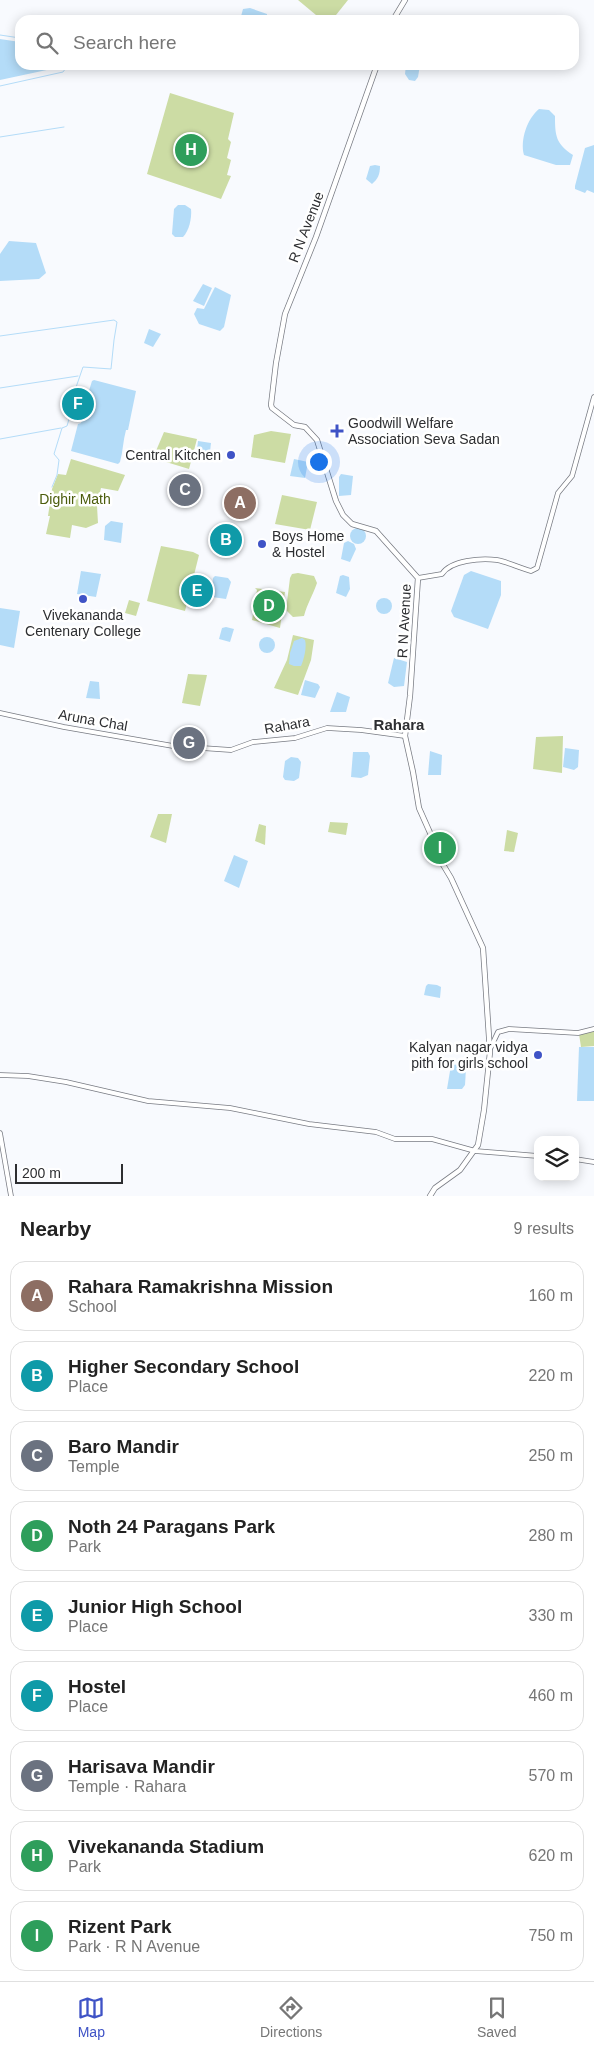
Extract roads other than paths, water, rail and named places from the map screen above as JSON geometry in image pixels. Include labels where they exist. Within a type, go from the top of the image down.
[{"type":"main road","points":[[396,15],[405,0]]},
{"type":"main road","name":"R N Avenue","points":[[375,70],[314,241],[284,314],[271,405],[272,408],[294,424],[305,427],[317,440],[336,501],[343,515],[352,524],[376,531],[418,578],[410,696],[405,736],[414,772],[419,808],[439,858],[451,878],[483,948],[490,1052],[484,1110],[478,1144],[460,1170],[435,1188],[430,1196]]},
{"type":"street","points":[[418,578],[442,574],[446,568],[462,562],[497,560],[530,572],[537,568],[558,493],[572,476],[594,397]]},
{"type":"street","name":"Aruna Chal","points":[[0,713],[64,727],[173,746]]},
{"type":"street","name":"Rahara","points":[[173,746],[231,750],[254,742],[295,738],[327,728],[405,736]]},
{"type":"street","points":[[490,1052],[498,1032],[509,1029],[578,1033],[594,1029]]},
{"type":"street","points":[[0,1075],[28,1076],[66,1082],[148,1101],[230,1108],[309,1124],[364,1130],[395,1139],[432,1139],[475,1150],[534,1156]]},
{"type":"street","points":[[0,1133],[11,1196]]},
{"type":"street","points":[[579,1160],[594,1162]]},
{"type":"water","points":[[250,8],[267,15],[241,15],[243,9]]},
{"type":"water","points":[[0,39],[15,41],[15,70],[47,70],[0,80]]},
{"type":"water","points":[[405,70],[419,70],[415,81],[409,80],[405,74]]},
{"type":"water","points":[[539,109],[549,110],[555,116],[555,129],[558,139],[563,147],[573,155],[570,165],[556,165],[524,155],[524,136],[531,118]]},
{"type":"water","points":[[594,145],[594,193],[587,190],[585,193],[575,189],[575,186],[585,148]]},
{"type":"water","points":[[370,166],[380,166],[380,171],[372,184],[366,179]]},
{"type":"water","points":[[178,205],[185,205],[191,209],[190,224],[183,237],[175,237],[172,234],[174,209]]},
{"type":"water","points":[[9,241],[36,243],[46,273],[39,279],[0,281],[0,254]]},
{"type":"water","points":[[203,284],[212,288],[204,306],[193,301]]},
{"type":"water","points":[[215,287],[231,295],[224,327],[220,331],[199,324],[194,314],[197,308],[204,309]]},
{"type":"water","points":[[149,329],[161,334],[153,347],[144,343]]},
{"type":"water","points":[[92,381],[136,391],[128,430],[126,430],[121,458],[118,464],[71,451],[78,424],[81,423],[82,413]]},
{"type":"water","points":[[198,441],[211,443],[209,460],[196,457]]},
{"type":"water","points":[[294,459],[308,462],[305,478],[290,476]]},
{"type":"water","points":[[341,474],[353,476],[351,495],[339,496],[339,477]]},
{"type":"water","points":[[111,521],[123,523],[121,543],[104,540],[105,526]]},
{"type":"water","points":[[355,528],[361,528],[366,533],[364,542],[355,544],[350,539],[350,533]]},
{"type":"water","points":[[348,541],[354,544],[356,549],[350,562],[341,559],[344,543]]},
{"type":"water","points":[[81,571],[101,574],[96,597],[77,594]]},
{"type":"water","points":[[471,571],[501,581],[501,595],[488,629],[454,617],[451,611],[464,575]]},
{"type":"water","points":[[215,576],[228,578],[231,582],[226,599],[212,597],[211,595],[213,578]]},
{"type":"water","points":[[340,576],[349,577],[350,589],[346,597],[336,593]]},
{"type":"water","points":[[384,598],[392,606],[384,614],[376,606]]},
{"type":"water","points":[[0,608],[20,611],[14,648],[0,645]]},
{"type":"water","points":[[222,628],[234,629],[230,642],[219,639]]},
{"type":"water","points":[[264,637],[270,637],[275,642],[273,651],[264,653],[259,648],[259,642]]},
{"type":"water","points":[[302,638],[306,643],[303,660],[301,666],[294,666],[289,664],[290,653],[294,641]]},
{"type":"water","points":[[394,658],[407,662],[404,686],[394,687],[388,683]]},
{"type":"water","points":[[305,680],[318,684],[320,687],[315,698],[301,695]]},
{"type":"water","points":[[90,681],[99,682],[100,699],[86,698]]},
{"type":"water","points":[[337,692],[350,697],[346,712],[330,712]]},
{"type":"water","points":[[565,748],[579,750],[578,767],[574,770],[563,767]]},
{"type":"water","points":[[430,751],[442,755],[441,775],[428,775]]},
{"type":"water","points":[[353,752],[368,752],[370,756],[368,775],[361,778],[351,777]]},
{"type":"water","points":[[291,757],[298,758],[301,762],[299,778],[294,781],[285,780],[283,777],[285,761]]},
{"type":"water","points":[[234,855],[248,861],[239,888],[224,881]]},
{"type":"water","points":[[428,984],[441,987],[440,998],[424,995]]},
{"type":"water","points":[[579,1047],[594,1047],[594,1101],[577,1101]]},
{"type":"water","points":[[461,1064],[466,1068],[465,1085],[462,1089],[447,1089],[453,1065]]},
{"type":"waterway","points":[[0,35],[15,37]]},
{"type":"waterway","points":[[0,86],[63,72],[64,70]]},
{"type":"waterway","points":[[0,137],[64,127]]},
{"type":"waterway","points":[[0,336],[114,320],[117,322],[111,369],[83,367],[73,396],[75,398],[67,426],[62,428],[54,454],[59,460],[57,475],[52,487]]},
{"type":"waterway","points":[[0,388],[78,376]]},
{"type":"waterway","points":[[0,439],[61,428]]},
{"type":"place","name":"Vivekananda Stadium","points":[[191,150]]},
{"type":"place","name":"Hostel","points":[[78,404]]},
{"type":"place","name":"Goodwill Welfare Association Seva Sadan","points":[[337,431]]},
{"type":"place","name":"Central Kitchen","points":[[231,455]]},
{"type":"place","name":"Baro Mandir","points":[[185,490]]},
{"type":"place","name":"Rahara Ramakrishna Mission","points":[[240,503]]},
{"type":"place","name":"Higher Secondary School","points":[[226,540]]},
{"type":"place","name":"Boys Home & Hostel","points":[[262,544]]},
{"type":"place","name":"Junior High School","points":[[197,591]]},
{"type":"place","name":"Vivekananda Centenary College","points":[[83,599]]},
{"type":"place","name":"Noth 24 Paragans Park","points":[[269,606]]},
{"type":"place","name":"Harisava Mandir","points":[[189,743]]},
{"type":"place","name":"Rizent Park","points":[[440,848]]},
{"type":"place","name":"Kalyan nagar vidya pith for girls school","points":[[538,1055]]},
{"type":"district","name":"Rahara","points":[[399,725]]},
{"type":"park label","name":"Dighir Math","points":[[75,499]]}]
